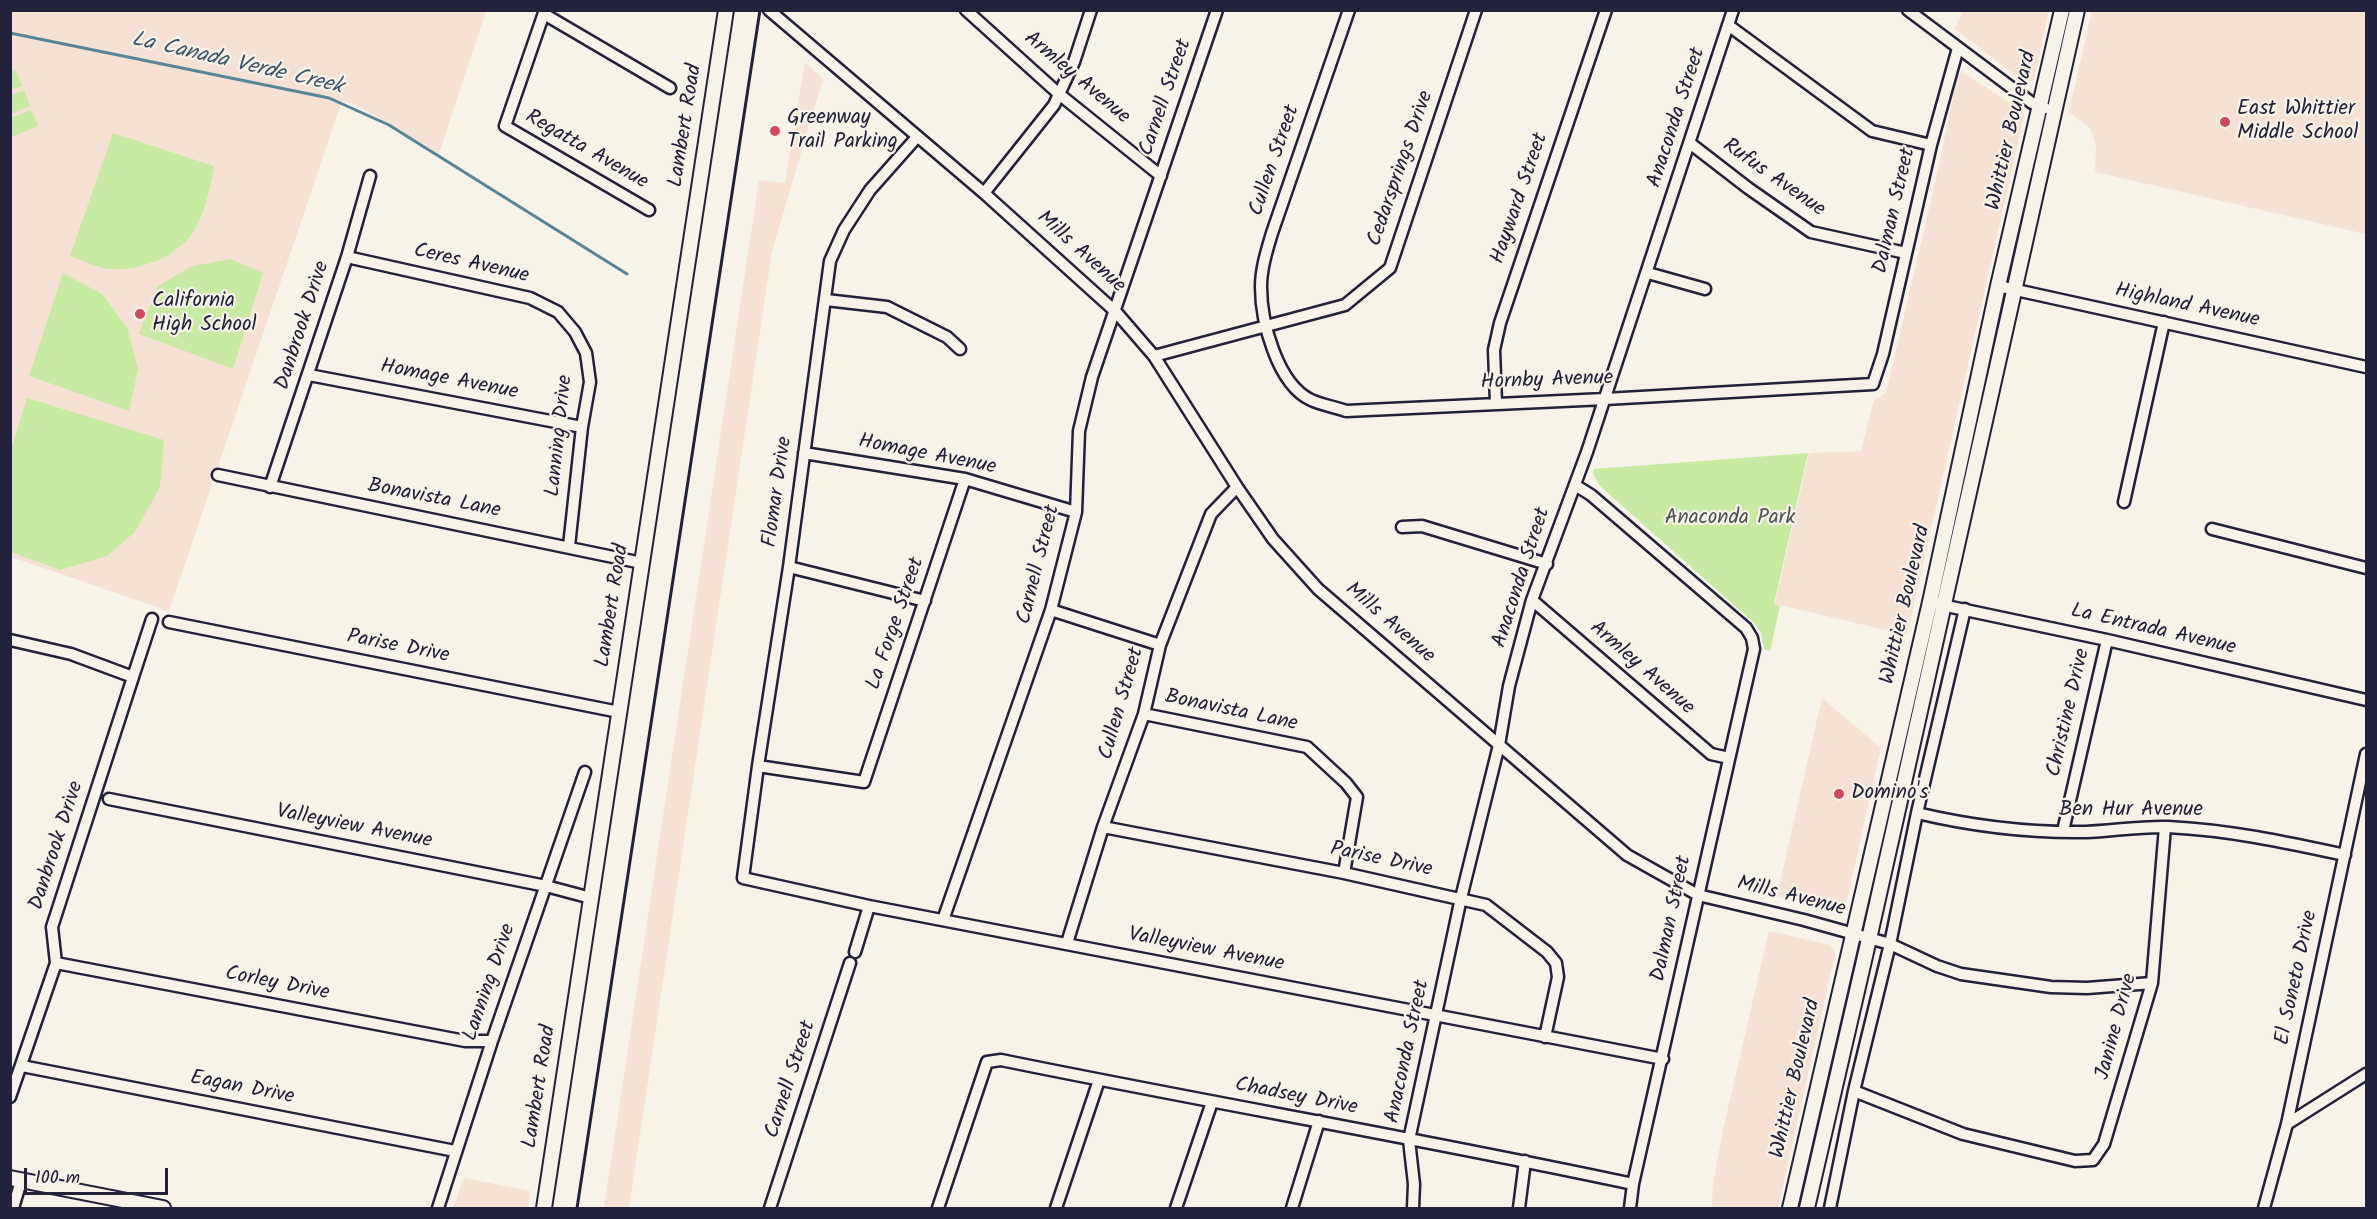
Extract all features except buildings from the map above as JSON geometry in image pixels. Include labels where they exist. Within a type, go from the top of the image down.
[{"type":"main road","name":"Lambert Road","points":[[544,1209],[726,10]]},
{"type":"main road","name":"Whittier Boulevard","points":[[1790,1209],[1930,602],[1998,286],[2062,10]]},
{"type":"main road","name":"Whittier Boulevard","points":[[1807,1209],[2077,10]]},
{"type":"main road","points":[[16,1180],[164,1209]]},
{"type":"street","name":"Mills Avenue","points":[[769,10],[984,193],[1116,312],[1154,357],[1237,487],[1273,538],[1318,589],[1627,855],[1698,895],[1804,920],[1890,944],[1936,966],[1961,974],[2017,983],[2087,988],[2152,983]]},
{"type":"street","name":"Armley Avenue","points":[[966,10],[1059,94],[1161,176]]},
{"type":"street","points":[[984,193],[1054,105],[1074,62],[1091,10]]},
{"type":"street","name":"Carnell Street","points":[[943,920],[1051,609],[1076,512],[1078,431],[1092,377],[1217,10]]},
{"type":"street","name":"Cullen Street","points":[[1267,328],[1261,287],[1264,260],[1349,10]]},
{"type":"street","name":"Cedarsprings Drive","points":[[1154,357],[1345,305],[1390,268],[1476,10]]},
{"type":"street","name":"Hayward Street","points":[[1497,403],[1494,350],[1500,323],[1606,10]]},
{"type":"street","name":"Anaconda Street","points":[[1413,1209],[1414,1184],[1409,1140],[1461,898],[1499,745],[1509,686],[1532,600],[1575,485],[1648,273],[1733,10]]},
{"type":"street","points":[[1908,11],[2040,106],[2054,110]]},
{"type":"street","points":[[545,12],[670,88]]},
{"type":"street","name":"Regatta Avenue","points":[[545,12],[505,126],[649,210]]},
{"type":"street","points":[[1728,25],[1872,131],[1931,146]]},
{"type":"street","name":"Dalman Street","points":[[1873,384],[1883,354],[1931,146],[1958,48]]},
{"type":"street","name":"Flomar Drive","points":[[743,878],[789,567],[830,261],[844,230],[870,189],[917,137]]},
{"type":"street","name":"Rufus Avenue","points":[[1691,144],[1811,232],[1906,253]]},
{"type":"street","name":"Danbrook Drive","points":[[270,487],[347,257],[370,176]]},
{"type":"street","name":"Ceres Avenue","points":[[347,257],[530,298],[558,312],[575,332]]},
{"type":"street","points":[[1648,273],[1706,289]]},
{"type":"street","name":"Highland Avenue","points":[[1998,286],[2367,368]]},
{"type":"street","points":[[826,300],[887,307],[947,338],[960,349]]},
{"type":"street","points":[[2124,502],[2164,322]]},
{"type":"street","name":"Hornby Avenue","points":[[1267,328],[1274,354],[1285,377],[1309,399],[1346,411],[1873,384]]},
{"type":"street","name":"Lanning Drive","points":[[568,546],[582,426],[590,382],[586,353],[575,332]]},
{"type":"street","name":"Homage Avenue","points":[[309,375],[582,426]]},
{"type":"street","name":"Homage Avenue","points":[[804,453],[965,479],[1076,512]]},
{"type":"street","name":"Bonavista Lane","points":[[218,475],[642,562]]},
{"type":"street","name":"La Forge Street","points":[[758,766],[864,782],[965,479]]},
{"type":"street","name":"Dalman Street","points":[[1575,485],[1592,495],[1746,628],[1752,638],[1754,650],[1633,1184],[1630,1209]]},
{"type":"street","name":"Cullen Street","points":[[1066,943],[1103,827],[1144,714],[1160,645],[1211,514],[1237,487]]},
{"type":"street","points":[[1402,527],[1422,526],[1546,564]]},
{"type":"street","points":[[2212,529],[2367,568]]},
{"type":"street","points":[[789,567],[925,601]]},
{"type":"street","name":"Armley Avenue","points":[[1532,600],[1711,754],[1729,758]]},
{"type":"street","name":"La Entrada Avenue","points":[[1930,602],[2367,700]]},
{"type":"street","points":[[1051,609],[1160,645]]},
{"type":"street","points":[[1830,1209],[1854,1091],[1890,944],[1917,813],[1965,609]]},
{"type":"street","points":[[10,640],[71,654],[133,677],[152,619]]},
{"type":"street","name":"Parise Drive","points":[[169,622],[619,712]]},
{"type":"street","name":"Christine Drive","points":[[2063,831],[2107,640]]},
{"type":"street","name":"Danbrook Drive","points":[[10,1097],[56,963],[52,927],[133,677]]},
{"type":"street","name":"Bonavista Lane","points":[[1144,714],[1307,747],[1346,783],[1357,797],[1344,873]]},
{"type":"street","name":"El Soneto Drive","points":[[2264,1209],[2287,1124],[2367,754]]},
{"type":"street","name":"Lanning Drive","points":[[438,1209],[492,1041],[585,772]]},
{"type":"street","name":"Valleyview Avenue","points":[[109,799],[546,886],[591,898]]},
{"type":"street","name":"Ben Hur Avenue","points":[[1917,813],[1951,821],[2007,828],[2063,831],[2165,827],[2221,830],[2345,855]]},
{"type":"street","name":"Parise Drive","points":[[1103,827],[1344,873],[1486,904],[1546,952],[1556,963],[1558,977],[1545,1037]]},
{"type":"street","name":"Janine Drive","points":[[1854,1091],[1963,1134],[2075,1161],[2093,1160],[2104,1144],[2152,983],[2165,827]]},
{"type":"street","name":"Valleyview Avenue","points":[[743,878],[869,906],[1663,1059]]},
{"type":"street","name":"Carnell Street","points":[[770,1209],[869,906]]},
{"type":"street","name":"Corley Drive","points":[[56,963],[465,1041],[492,1041]]},
{"type":"street","name":"Chadsey Drive","points":[[938,1209],[987,1062],[1001,1060],[1633,1184]]},
{"type":"street","name":"Eagan Drive","points":[[22,1066],[455,1151]]},
{"type":"street","points":[[2287,1124],[2367,1074]]},
{"type":"street","points":[[1056,1209],[1099,1080]]},
{"type":"street","points":[[1176,1209],[1212,1102]]},
{"type":"street","points":[[1292,1209],[1319,1121]]},
{"type":"street","points":[[1520,1209],[1525,1161]]},
{"type":"street","points":[[13,1209],[16,1180]]},
{"type":"shaded area","points":[[1963,10],[2049,11],[2034,80],[2025,83],[1955,29]]},
{"type":"shaded area","name":"California High School","points":[[11,11],[486,11],[439,154],[354,104],[342,101],[169,611],[11,557]]},
{"type":"shaded area","name":"East Whittier Middle School","points":[[2092,11],[2366,11],[2366,234],[2095,172],[2096,147],[2093,135],[2089,127],[2069,112]]},
{"type":"shaded area","points":[[805,62],[823,79],[772,251],[629,1208],[604,1208],[759,180],[785,183]]},
{"type":"shaded area","points":[[1962,72],[2021,110],[2024,116],[1907,635],[1775,604],[1809,453],[1861,451],[1874,400],[1886,393],[1958,74]]},
{"type":"shaded area","points":[[1822,698],[1881,748],[1846,904],[1841,909],[1777,896]]},
{"type":"shaded area","points":[[1769,931],[1830,945],[1835,954],[1778,1208],[1712,1208],[1713,1184],[1723,1130]]},
{"type":"shaded area","points":[[464,1178],[530,1191],[528,1208],[453,1208]]},
{"type":"green space","points":[[15,70],[22,86],[11,90],[11,72]]},
{"type":"green space","points":[[24,90],[30,106],[11,114],[11,95]]},
{"type":"green space","points":[[31,110],[38,126],[11,137],[11,118]]},
{"type":"green space","points":[[113,133],[214,166],[202,214],[189,238],[170,254],[134,268],[110,269],[70,256]]},
{"type":"green space","points":[[231,259],[263,273],[233,369],[139,334],[158,286],[192,266]]},
{"type":"green space","points":[[63,273],[102,294],[127,328],[138,369],[129,411],[29,376]]},
{"type":"green space","points":[[27,398],[164,440],[160,487],[135,532],[107,556],[60,570],[11,552],[11,450]]},
{"type":"green space","name":"Anaconda Park","points":[[1808,453],[1774,604],[1780,606],[1770,651],[1764,649],[1761,633],[1754,623],[1600,486],[1593,474],[1594,469]]},
{"type":"waterway","name":"La Canada Verde Creek","points":[[10,33],[329,98],[389,125],[627,274]]},
{"type":"railway","points":[[577,1208],[760,10]]},
{"type":"place","name":"East Whittier Middle School","points":[[2225,122]]},
{"type":"place","name":"Greenway Trail Parking","points":[[775,131]]},
{"type":"place","name":"California High School","points":[[140,314]]},
{"type":"place","name":"Domino's","points":[[1839,794]]}]
